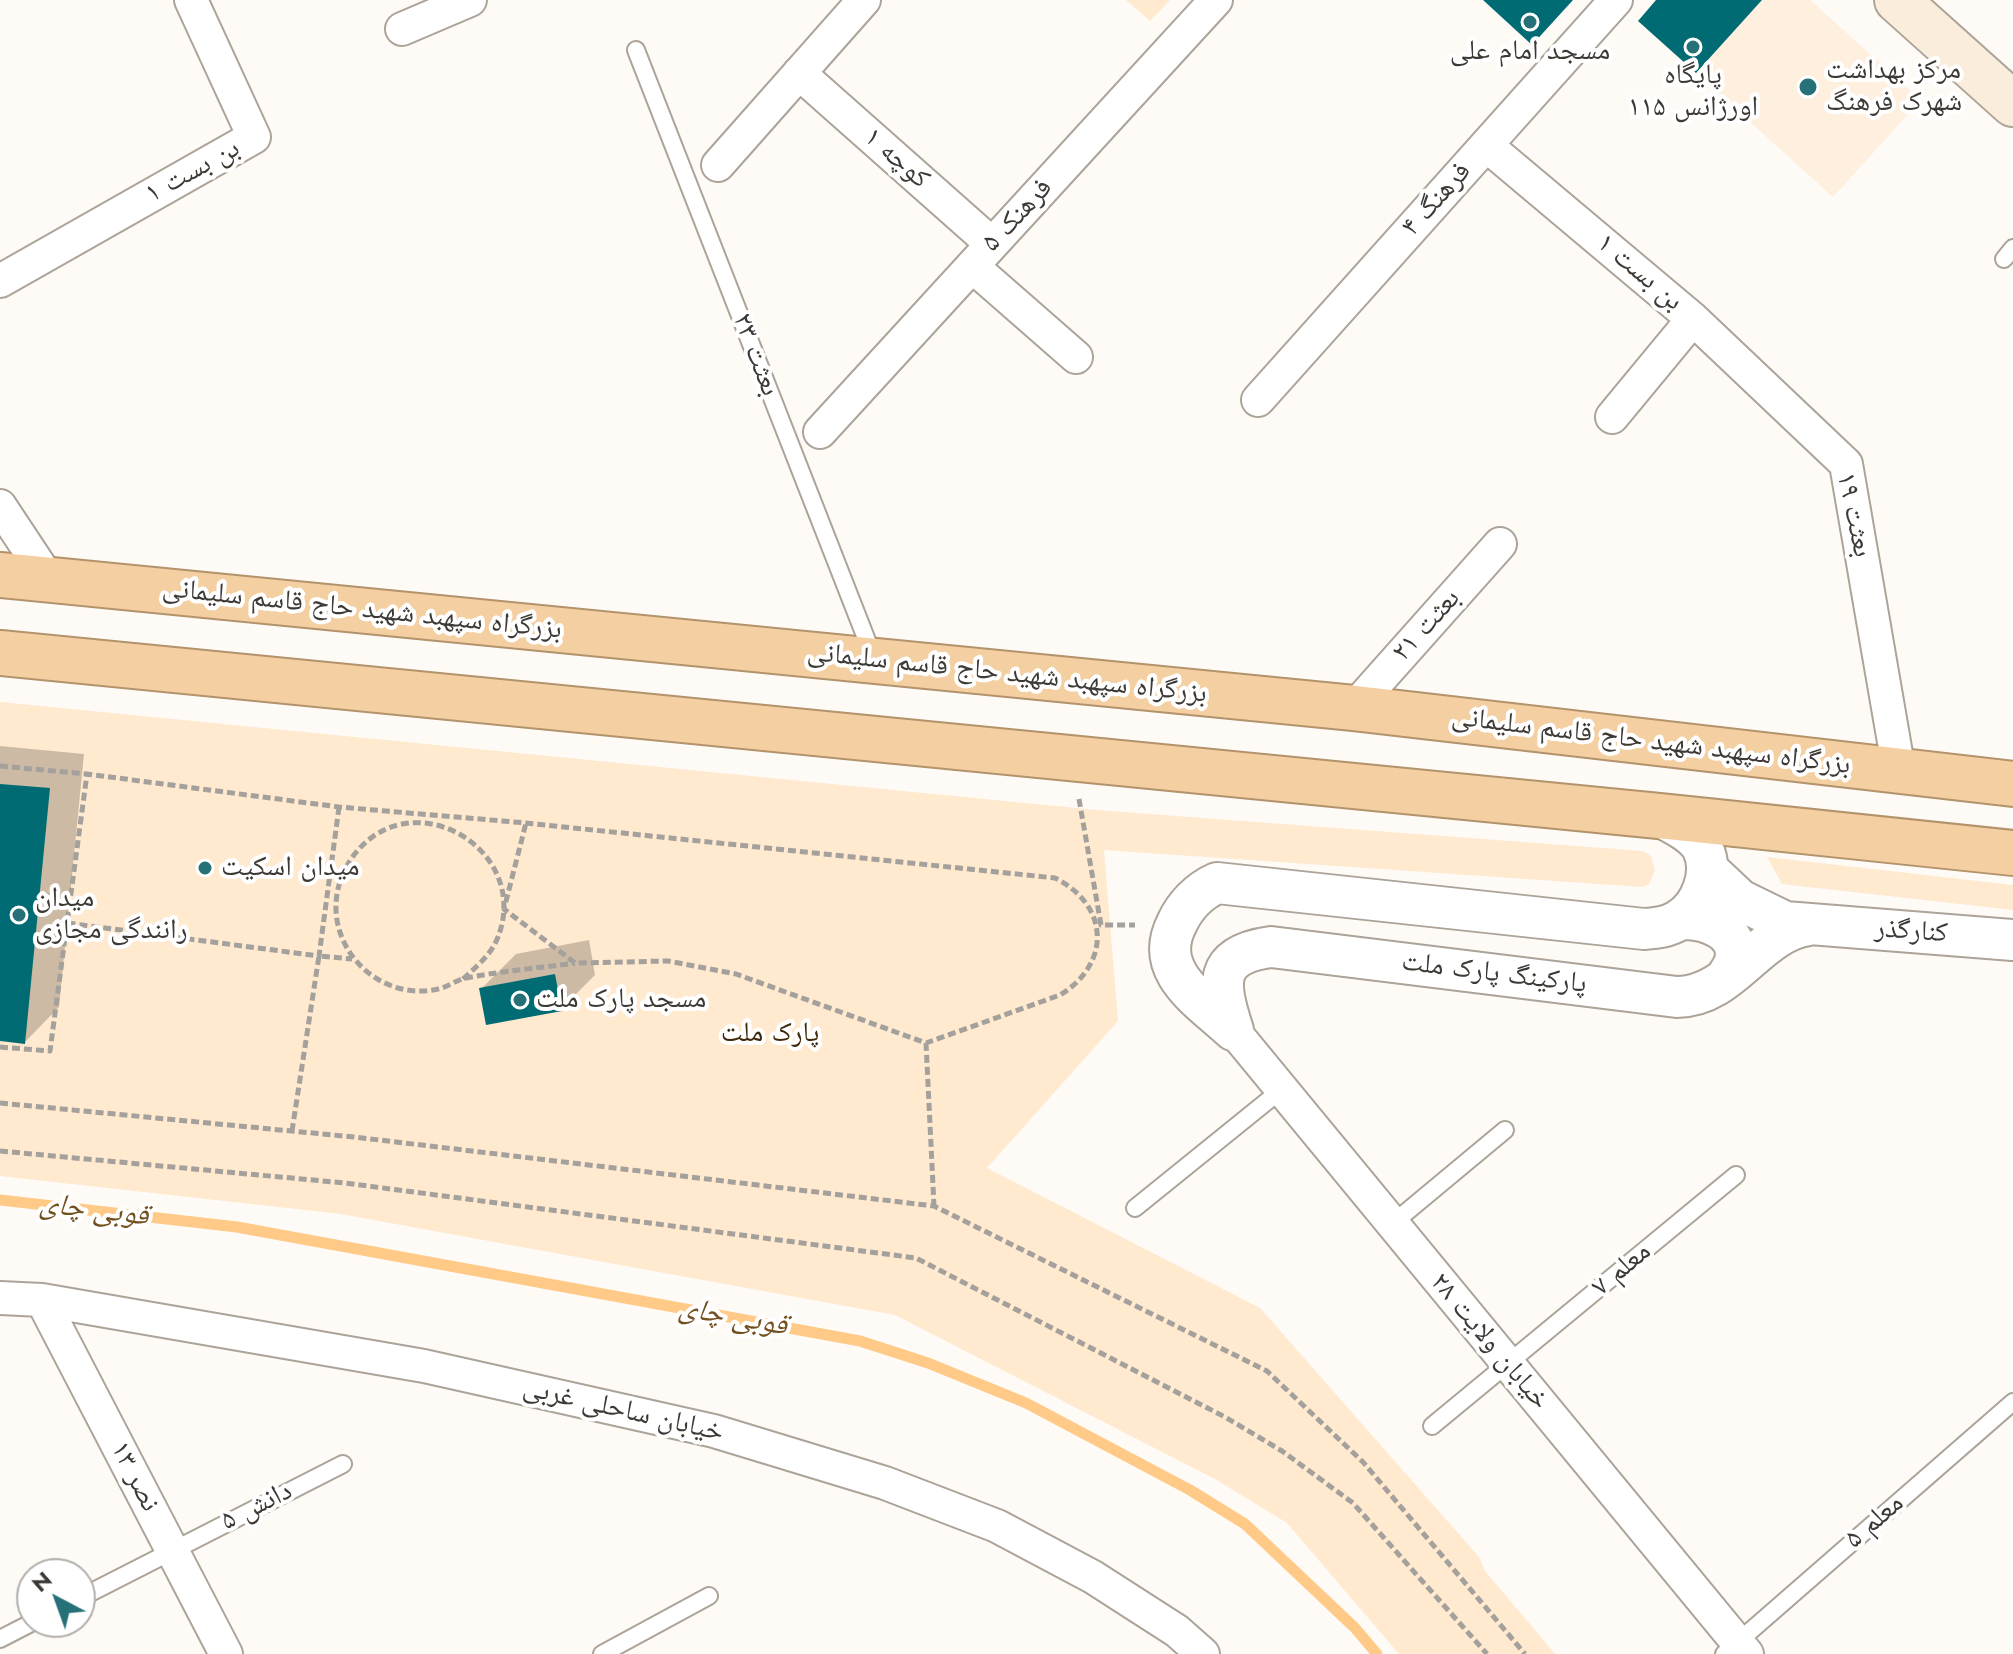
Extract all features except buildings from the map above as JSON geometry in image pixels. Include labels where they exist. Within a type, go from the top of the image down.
[{"type":"highway","name":"بزرگراه سپهبد شهید حاج قاسم سلیمانی","points":[[0,575],[1354,708],[2013,784]]},
{"type":"highway","points":[[0,653],[2013,853]]},
{"type":"main road","points":[[1897,0],[2013,104]]},
{"type":"street","name":"بن بست ۱","points":[[0,281],[254,137],[191,0]]},
{"type":"street","points":[[402,29],[470,0]]},
{"type":"street","points":[[718,165],[864,0]]},
{"type":"street","name":"فرهنک ۵","points":[[820,432],[1216,0]]},
{"type":"street","name":"فرهنگ ۴","points":[[1258,400],[1616,0]]},
{"type":"street","name":"کوچه ۱","points":[[799,73],[982,255],[1076,357]]},
{"type":"street","name":"بن بست ۱","points":[[1486,145],[1693,319],[1612,417]]},
{"type":"street","name":"بعثت ۱۹","points":[[1693,319],[1846,464],[1899,771]]},
{"type":"street","points":[[0,506],[49,580]]},
{"type":"street","name":"بعثت ۲۱","points":[[1354,708],[1500,544]]},
{"type":"street","points":[[1233,1030],[1187,988],[1175,973],[1169,958],[1171,934],[1182,914],[1206,888],[1217,883],[1644,929],[1663,928],[1681,919],[1695,906],[1704,889],[1707,869],[1703,850],[1696,840],[1659,816]]},
{"type":"street","name":"کنارگذر","points":[[1707,869],[1740,900],[1770,917],[1809,925],[2013,940]]},
{"type":"street","points":[[1681,919],[1696,918],[1709,922],[1721,927],[1729,936],[1735,960],[1726,978]]},
{"type":"street","name":"پارکینگ پارک ملت","points":[[1233,1030],[1223,1001],[1223,974],[1232,962],[1254,949],[1271,947],[1694,997],[1726,978],[1780,934],[1792,927],[1809,925]]},
{"type":"street","name":"خیابان ولایت ۲۸","points":[[1233,1030],[1508,1364],[1736,1650]]},
{"type":"street","name":"خیابان ساحلی غربی","points":[[0,1298],[42,1300],[424,1366],[728,1435],[885,1483],[997,1526],[1093,1577],[1177,1631],[1203,1654]]},
{"type":"street","name":"نصر ۱۳","points":[[42,1300],[226,1654]]},
{"type":"lane","name":"بعثت ۲۳","points":[[636,50],[874,660]]},
{"type":"lane","points":[[1135,1208],[1281,1090]]},
{"type":"lane","points":[[1392,1224],[1505,1130]]},
{"type":"lane","name":"معلم ۷","points":[[1432,1426],[1736,1175]]},
{"type":"lane","name":"معلم ۵","points":[[1736,1650],[2013,1402]]},
{"type":"lane","name":"دانش ۵","points":[[96,1590],[343,1464]]},
{"type":"lane","points":[[602,1654],[709,1596]]},
{"type":"path","points":[[0,766],[87,774],[339,807],[1042,876],[1071,886],[1085,900],[1094,916],[1097,934],[1096,953],[1076,985],[1060,995],[926,1043],[736,974],[668,961],[575,963],[463,979],[438,989],[410,991],[383,983],[352,959],[343,944],[335,917],[337,889],[347,863],[366,841],[389,828],[417,822],[444,826],[468,838],[488,858],[500,882],[504,909],[575,963]]},
{"type":"path","points":[[0,1047],[50,1051],[87,774]]},
{"type":"path","points":[[1078,793],[1101,925]]},
{"type":"path","points":[[292,1131],[339,807]]},
{"type":"path","points":[[463,979],[484,960],[498,936],[526,823]]},
{"type":"path","points":[[67,923],[352,959]]},
{"type":"path","points":[[926,1043],[934,1206]]},
{"type":"path","points":[[0,1103],[292,1131],[934,1206],[1267,1371],[1363,1462],[1525,1654]]},
{"type":"path","points":[[0,1151],[345,1183],[916,1258],[1225,1417],[1282,1451],[1353,1503],[1487,1654]]},
{"type":"shaded area","name":"مرکز بهداشت شهرک فرهنگ","points":[[1762,0],[1810,0],[1921,100],[1833,197],[1696,73]]},
{"type":"green space","points":[[1126,0],[1170,0],[1150,21]]},
{"type":"green space","name":"پارک ملت","points":[[0,702],[1096,810],[1643,851],[1651,856],[1655,870],[1649,884],[1643,887],[1104,850],[1118,1021],[987,1168],[1260,1308],[1479,1557],[1485,1571],[1555,1654],[1399,1654],[1287,1523],[1215,1479],[895,1315],[341,1214],[0,1176]]},
{"type":"green space","points":[[1767,857],[2013,885],[2013,910],[1782,884]]},
{"type":"waterway","name":"قوبی چای","points":[[0,1200],[237,1227],[860,1341],[928,1363],[1026,1403],[1190,1490],[1245,1524],[1355,1628],[1377,1654]]},
{"type":"place","name":"مسجد امام علی","points":[[1530,22]]},
{"type":"place","name":"پایگاه اورژانس ۱۱۵","points":[[1693,47]]},
{"type":"place","name":"مرکز بهداشت شهرک فرهنگ","points":[[1808,87]]},
{"type":"place","name":"میدان اسکیت","points":[[205,868]]},
{"type":"place","name":"میدان رانندگی مجازی","points":[[19,915]]},
{"type":"place","name":"مسجد پارک ملت","points":[[520,1000]]}]
